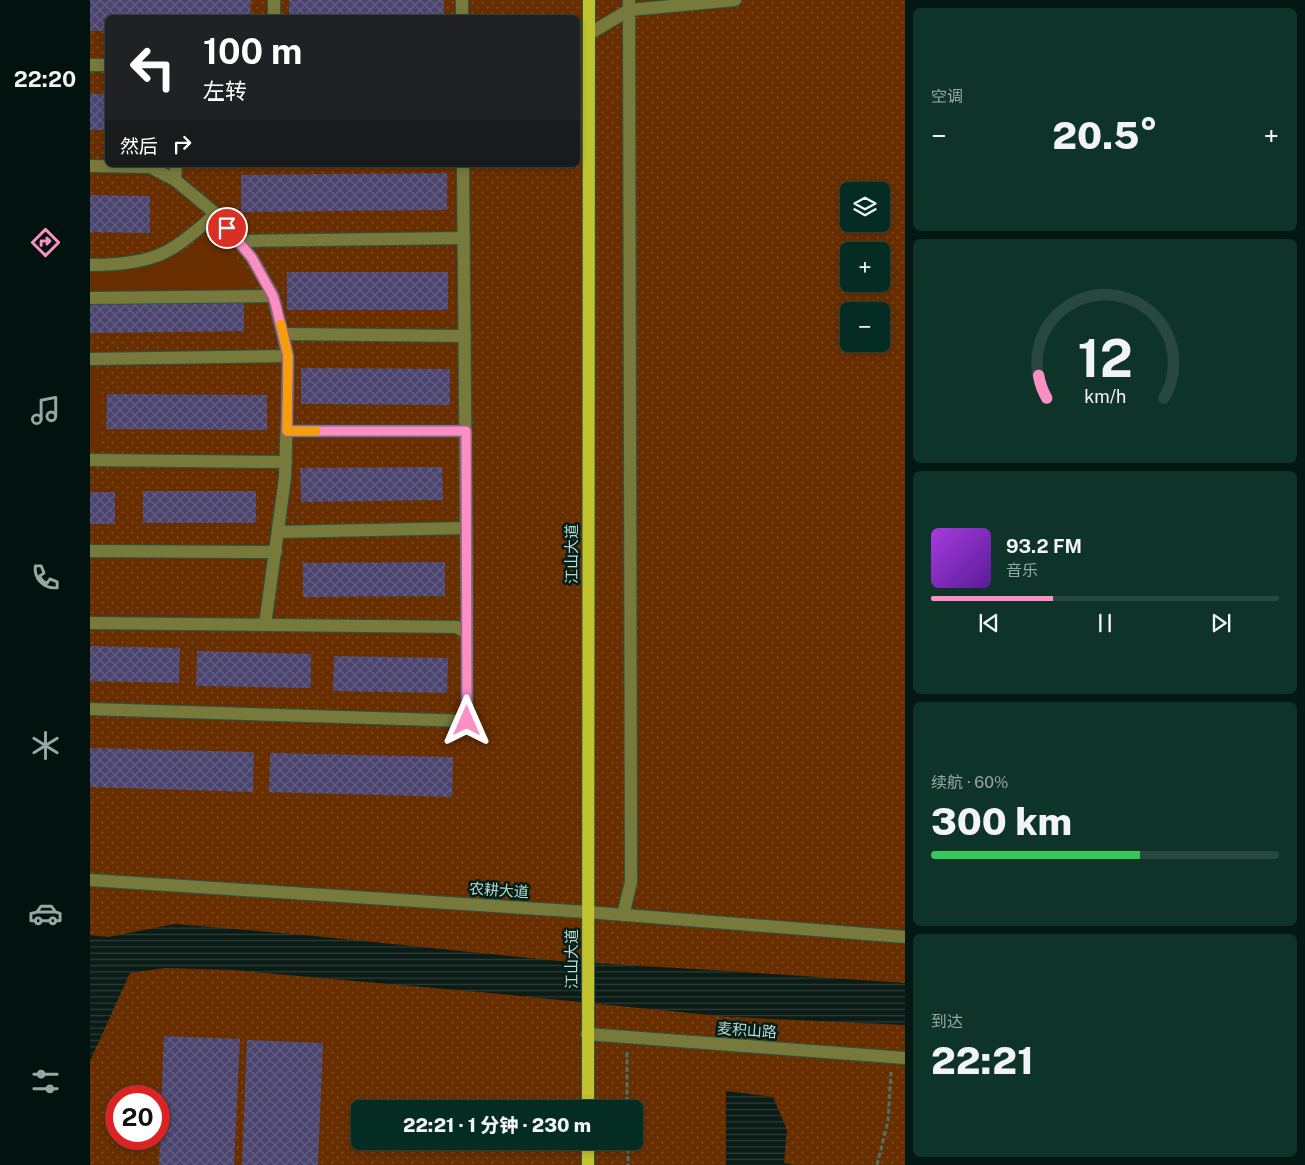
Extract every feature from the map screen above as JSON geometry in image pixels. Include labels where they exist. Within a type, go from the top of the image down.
[{"type":"main road","name":"江山大道","points":[[588,1100],[589,0]]},
{"type":"main road","points":[[588,1150],[588,1165]]},
{"type":"street","points":[[274,0],[274,15]]},
{"type":"street","points":[[462,0],[462,15]]},
{"type":"street","points":[[589,34],[629,5],[735,0]]},
{"type":"street","points":[[623,915],[630,882],[629,5]]},
{"type":"street","points":[[90,65],[105,65]]},
{"type":"street","points":[[90,166],[105,166]]},
{"type":"street","points":[[150,167],[175,180],[216,214],[252,258],[273,296],[283,334],[288,356],[286,462],[276,552],[265,625]]},
{"type":"street","points":[[175,180],[176,167]]},
{"type":"street","points":[[90,709],[467,721],[463,167]]},
{"type":"street","points":[[90,265],[110,265],[156,256],[187,239],[216,214]]},
{"type":"street","points":[[238,241],[464,238]]},
{"type":"street","points":[[91,298],[273,296]]},
{"type":"street","points":[[283,334],[465,336]]},
{"type":"street","points":[[90,358],[288,356]]},
{"type":"street","points":[[287,431],[466,431]]},
{"type":"street","points":[[90,460],[286,462]]},
{"type":"street","points":[[278,532],[466,528]]},
{"type":"street","points":[[90,551],[276,552]]},
{"type":"street","points":[[90,623],[458,627],[467,633]]},
{"type":"street","name":"农耕大道","points":[[90,880],[587,919],[623,915],[905,937]]},
{"type":"street","name":"麦积山路","points":[[587,1030],[627,1037],[899,1057]]},
{"type":"path","points":[[627,1037],[627,1100]]},
{"type":"path","points":[[877,1165],[888,1121],[899,1057]]},
{"type":"path","points":[[628,1150],[628,1165]]},
{"type":"shaded area","points":[[90,0],[905,0],[905,1165],[90,1165]]},
{"type":"shaded area","points":[[212,230],[221,238],[250,276],[253,289],[90,291],[90,271],[135,269],[182,253]]},
{"type":"shaded area","points":[[90,370],[100,371],[99,450],[90,450]]},
{"type":"water","points":[[175,924],[560,961],[905,983],[905,1025],[729,1017],[233,970],[165,968],[130,973],[90,1061],[90,935],[108,937]]},
{"type":"water","points":[[726,1091],[773,1097],[787,1130],[784,1163],[794,1165],[726,1165]]},
{"type":"building","points":[[90,0],[251,0],[250,15],[105,15],[105,31],[90,31]]},
{"type":"building","points":[[289,0],[444,0],[444,15],[289,15]]},
{"type":"building","points":[[90,94],[105,94],[105,130],[90,130]]},
{"type":"building","points":[[447,173],[447,210],[241,212],[241,175]]},
{"type":"building","points":[[90,195],[150,196],[150,233],[90,232]]},
{"type":"building","points":[[287,272],[448,272],[448,310],[287,310]]},
{"type":"building","points":[[244,302],[244,331],[90,333],[90,304]]},
{"type":"building","points":[[301,368],[450,369],[450,405],[301,404]]},
{"type":"building","points":[[107,394],[267,395],[267,430],[106,429]]},
{"type":"building","points":[[442,467],[443,500],[301,502],[300,468]]},
{"type":"building","points":[[143,491],[256,491],[256,523],[143,523]]},
{"type":"building","points":[[90,492],[115,492],[115,524],[90,524]]},
{"type":"building","points":[[445,562],[445,596],[303,597],[303,563]]},
{"type":"building","points":[[90,646],[180,648],[179,683],[90,681]]},
{"type":"building","points":[[197,651],[311,654],[311,688],[196,686]]},
{"type":"building","points":[[334,656],[448,658],[447,693],[333,691]]},
{"type":"building","points":[[90,748],[254,752],[253,792],[90,787]]},
{"type":"building","points":[[270,753],[453,757],[452,797],[269,792]]},
{"type":"building","points":[[164,1036],[240,1039],[234,1165],[159,1165],[160,1150],[170,1150],[170,1085],[162,1085]]},
{"type":"building","points":[[247,1040],[323,1043],[318,1165],[242,1165]]},
{"type":"slow traffic","points":[[281,324],[288,356],[287,431],[316,431]]},
{"type":"route","points":[[227,228],[252,258],[273,296],[276,306],[288,356],[287,431],[466,431],[467,721]]}]
